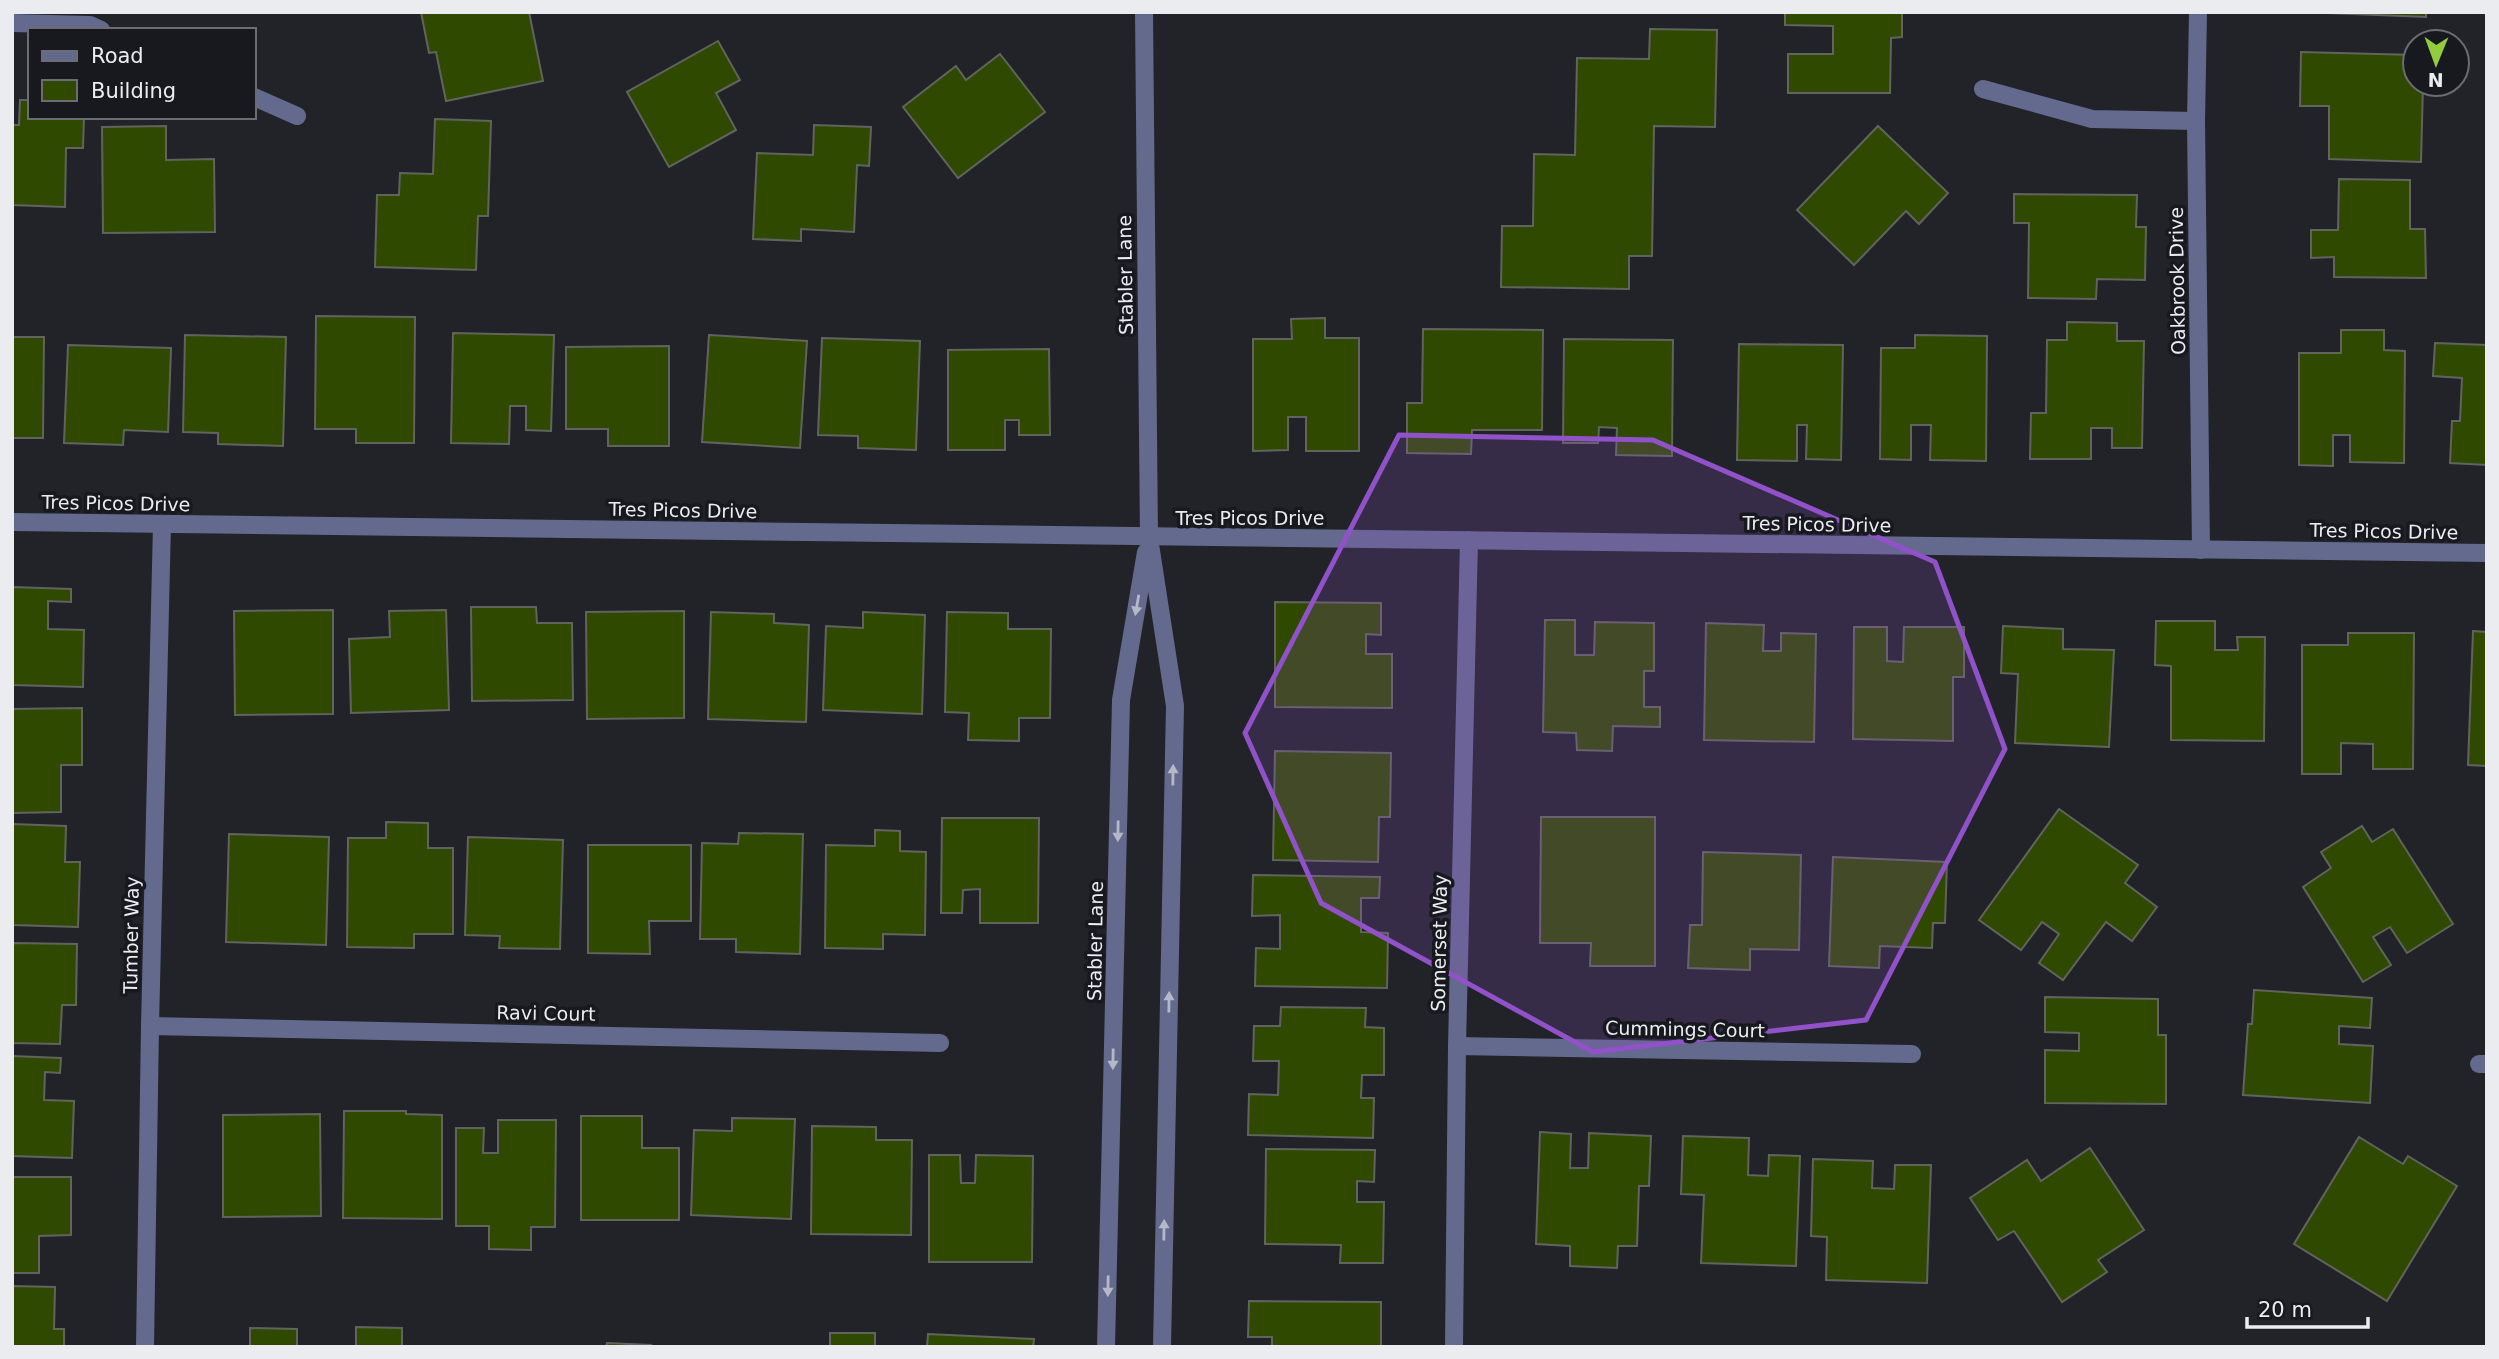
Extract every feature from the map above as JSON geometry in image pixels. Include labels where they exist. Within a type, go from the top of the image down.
[{"type":"street","name":"Stabler Lane","points":[[1144,12],[1149,538],[1175,706],[1162,1347]]},
{"type":"street","name":"Oakbrook Drive","points":[[2198,12],[2196,121],[2201,550]]},
{"type":"street","points":[[12,23],[94,22]]},
{"type":"street","points":[[1983,89],[2092,119],[2196,121]]},
{"type":"street","points":[[256,98],[297,116]]},
{"type":"street","name":"Tres Picos Drive","points":[[12,522],[2487,553]]},
{"type":"street","name":"Tumber Way","points":[[145,1347],[162,524]]},
{"type":"street","name":"Stabler Lane","points":[[1107,1347],[1121,700],[1149,538]]},
{"type":"street","name":"Somerset Way","points":[[1454,1347],[1457,1046],[1469,540]]},
{"type":"street","name":"Ravi Court","points":[[150,1026],[940,1043]]},
{"type":"street","name":"Cummings Court","points":[[1457,1046],[1912,1054]]},
{"type":"highlighted area","points":[[1399,435],[1653,440],[1935,562],[2005,749],[1866,1020],[1593,1052],[1321,903],[1245,733]]},
{"type":"building","points":[[421,12],[529,12],[543,81],[446,101],[436,52],[429,53]]},
{"type":"building","points":[[1785,12],[1902,12],[1902,37],[1891,38],[1890,93],[1788,93],[1788,54],[1833,54],[1833,26],[1785,25]]},
{"type":"building","points":[[2302,12],[2426,12],[2426,17]]},
{"type":"building","points":[[1650,29],[1717,30],[1715,127],[1654,126],[1652,256],[1629,256],[1629,289],[1501,287],[1502,226],[1533,226],[1534,154],[1575,155],[1577,58],[1649,59]]},
{"type":"building","points":[[718,41],[740,80],[716,93],[736,130],[669,167],[627,92]]},
{"type":"building","points":[[2301,52],[2401,55],[2401,98],[2423,98],[2421,162],[2329,159],[2329,106],[2300,106]]},
{"type":"building","points":[[1000,54],[1045,112],[958,178],[903,107],[956,66],[966,80]]},
{"type":"building","points":[[20,100],[28,100],[28,119],[84,119],[83,148],[66,148],[65,207],[12,205],[12,125],[19,125]]},
{"type":"building","points":[[435,119],[491,121],[488,216],[478,216],[476,270],[375,267],[377,195],[399,195],[400,173],[433,174]]},
{"type":"building","points":[[814,125],[871,127],[869,166],[857,165],[854,232],[801,229],[801,241],[753,239],[757,153],[813,155]]},
{"type":"building","points":[[166,126],[166,160],[214,159],[215,232],[103,233],[102,127]]},
{"type":"building","points":[[1878,126],[1948,193],[1919,224],[1906,211],[1854,265],[1797,210]]},
{"type":"building","points":[[2339,179],[2410,180],[2410,229],[2425,229],[2426,278],[2334,277],[2334,257],[2311,258],[2311,230],[2338,230]]},
{"type":"building","points":[[2014,194],[2137,195],[2136,227],[2146,227],[2145,280],[2097,279],[2096,299],[2028,298],[2029,223],[2014,223]]},
{"type":"building","points":[[316,316],[415,317],[414,443],[356,443],[356,429],[315,429]]},
{"type":"building","points":[[1325,318],[1325,338],[1359,338],[1359,451],[1306,451],[1306,417],[1288,417],[1288,450],[1253,451],[1253,339],[1292,339],[1291,319]]},
{"type":"building","points":[[2067,322],[2117,323],[2117,341],[2144,341],[2142,448],[2112,448],[2112,428],[2091,428],[2091,459],[2030,459],[2031,413],[2046,413],[2047,340],[2067,340]]},
{"type":"building","points":[[1423,329],[1543,330],[1542,430],[1472,430],[1471,454],[1407,453],[1407,403],[1422,403]]},
{"type":"building","points":[[2341,330],[2384,330],[2384,350],[2405,351],[2404,463],[2350,462],[2350,435],[2333,435],[2333,466],[2299,465],[2299,353],[2341,353]]},
{"type":"building","points":[[453,333],[554,335],[551,431],[526,430],[526,406],[510,406],[509,444],[451,443]]},
{"type":"building","points":[[185,335],[286,337],[283,446],[218,444],[218,433],[183,432]]},
{"type":"building","points":[[709,335],[807,341],[800,448],[702,442]]},
{"type":"building","points":[[1915,335],[1987,336],[1986,461],[1930,460],[1931,425],[1911,425],[1911,460],[1880,459],[1881,348],[1915,348]]},
{"type":"building","points":[[12,337],[44,337],[43,438],[12,438]]},
{"type":"building","points":[[822,338],[920,341],[916,450],[858,448],[858,436],[818,435]]},
{"type":"building","points":[[1564,339],[1673,340],[1672,456],[1616,455],[1617,428],[1599,427],[1598,443],[1563,443]]},
{"type":"building","points":[[2435,343],[2487,345],[2487,465],[2450,463],[2452,421],[2460,421],[2462,378],[2433,376]]},
{"type":"building","points":[[1739,344],[1843,345],[1841,460],[1806,459],[1807,425],[1797,425],[1797,461],[1737,460]]},
{"type":"building","points":[[68,345],[171,348],[168,432],[124,430],[123,445],[64,443]]},
{"type":"building","points":[[669,346],[669,446],[608,446],[608,429],[566,429],[566,347]]},
{"type":"building","points":[[1049,349],[1050,435],[1019,435],[1019,420],[1005,420],[1005,450],[948,450],[948,350]]},
{"type":"building","points":[[12,587],[71,589],[71,602],[48,601],[48,629],[84,630],[83,687],[12,685]]},
{"type":"building","points":[[1275,602],[1381,603],[1381,635],[1366,634],[1366,654],[1392,654],[1392,708],[1275,707]]},
{"type":"building","points":[[471,607],[536,607],[537,623],[572,623],[573,700],[472,701]]},
{"type":"building","points":[[333,610],[333,714],[235,715],[234,611]]},
{"type":"building","points":[[446,610],[449,710],[351,713],[349,639],[390,637],[389,611]]},
{"type":"building","points":[[684,611],[684,718],[587,719],[586,612]]},
{"type":"building","points":[[711,612],[774,614],[774,623],[809,625],[806,722],[708,719]]},
{"type":"building","points":[[863,612],[925,615],[922,714],[823,710],[826,626],[863,628]]},
{"type":"building","points":[[947,612],[1008,613],[1008,629],[1051,629],[1050,718],[1019,718],[1019,741],[968,740],[969,713],[945,712]]},
{"type":"building","points":[[1545,620],[1575,620],[1575,655],[1594,655],[1595,622],[1654,623],[1654,671],[1644,671],[1644,707],[1660,707],[1660,727],[1613,726],[1612,751],[1577,750],[1576,733],[1543,732]]},
{"type":"building","points":[[2156,621],[2215,621],[2215,650],[2238,650],[2237,637],[2265,637],[2264,741],[2171,740],[2171,666],[2155,665]]},
{"type":"building","points":[[1706,623],[1764,625],[1763,651],[1781,651],[1781,633],[1816,634],[1814,742],[1704,740]]},
{"type":"building","points":[[2003,626],[2063,629],[2063,649],[2114,650],[2109,747],[2015,743],[2018,674],[2001,673]]},
{"type":"building","points":[[1854,627],[1887,627],[1887,661],[1903,662],[1904,627],[1964,627],[1964,677],[1953,677],[1953,741],[1853,739]]},
{"type":"building","points":[[2473,631],[2487,632],[2487,766],[2468,765]]},
{"type":"building","points":[[2348,633],[2414,633],[2413,769],[2373,769],[2373,744],[2341,743],[2341,774],[2302,774],[2302,645],[2348,645]]},
{"type":"building","points":[[82,708],[82,765],[61,765],[61,812],[12,813],[12,709]]},
{"type":"building","points":[[1275,751],[1391,753],[1390,817],[1379,817],[1378,862],[1273,860]]},
{"type":"building","points":[[2059,809],[2138,865],[2125,883],[2157,907],[2132,941],[2106,922],[2063,980],[2039,963],[2059,934],[2042,922],[2021,950],[1979,920]]},
{"type":"building","points":[[1541,817],[1655,817],[1655,966],[1590,966],[1591,943],[1540,943]]},
{"type":"building","points":[[942,818],[1039,818],[1038,923],[980,923],[980,889],[963,890],[962,913],[941,913]]},
{"type":"building","points":[[386,822],[428,823],[428,848],[453,848],[453,934],[414,934],[414,948],[347,947],[348,838],[386,838]]},
{"type":"building","points":[[12,824],[66,826],[65,862],[80,862],[78,927],[12,925]]},
{"type":"building","points":[[2362,826],[2372,842],[2393,829],[2453,924],[2407,953],[2390,927],[2373,937],[2391,965],[2363,982],[2303,887],[2331,868],[2321,852]]},
{"type":"building","points":[[875,830],[900,831],[900,851],[926,852],[925,935],[883,934],[883,949],[825,948],[826,845],[875,846]]},
{"type":"building","points":[[739,833],[803,834],[800,954],[736,952],[736,939],[700,939],[702,843],[738,844]]},
{"type":"building","points":[[229,834],[329,837],[326,945],[226,942]]},
{"type":"building","points":[[468,837],[563,840],[560,949],[499,948],[500,936],[465,935]]},
{"type":"building","points":[[588,845],[691,845],[691,921],[649,921],[650,954],[588,953]]},
{"type":"building","points":[[1703,852],[1801,855],[1799,950],[1750,949],[1750,970],[1688,968],[1690,925],[1702,925]]},
{"type":"building","points":[[1833,857],[1947,862],[1945,923],[1933,923],[1932,948],[1880,946],[1879,968],[1829,966]]},
{"type":"building","points":[[1253,875],[1380,877],[1379,898],[1361,898],[1361,932],[1388,933],[1387,988],[1255,986],[1256,948],[1280,949],[1280,915],[1252,916]]},
{"type":"building","points":[[12,943],[77,944],[76,1005],[62,1005],[60,1044],[12,1043]]},
{"type":"building","points":[[2254,990],[2372,998],[2370,1028],[2339,1026],[2339,1044],[2373,1046],[2370,1103],[2243,1095],[2248,1024],[2252,1024]]},
{"type":"building","points":[[2045,997],[2158,999],[2158,1035],[2166,1035],[2166,1104],[2045,1103],[2045,1050],[2079,1051],[2079,1033],[2045,1032]]},
{"type":"building","points":[[1281,1007],[1366,1008],[1365,1027],[1384,1028],[1384,1075],[1362,1075],[1361,1098],[1374,1098],[1373,1138],[1248,1135],[1249,1094],[1278,1095],[1279,1061],[1253,1061],[1254,1026],[1280,1026]]},
{"type":"building","points":[[12,1056],[61,1058],[60,1073],[45,1072],[44,1100],[74,1101],[72,1158],[12,1156]]},
{"type":"building","points":[[344,1111],[406,1111],[406,1114],[442,1115],[442,1219],[343,1218]]},
{"type":"building","points":[[320,1114],[321,1216],[223,1217],[223,1115]]},
{"type":"building","points":[[581,1116],[642,1116],[642,1148],[679,1148],[679,1220],[581,1220]]},
{"type":"building","points":[[732,1118],[795,1119],[791,1219],[691,1215],[694,1130],[732,1131]]},
{"type":"building","points":[[498,1120],[556,1120],[555,1227],[531,1227],[531,1250],[489,1249],[489,1226],[456,1226],[456,1128],[484,1128],[483,1153],[498,1153]]},
{"type":"building","points":[[812,1126],[876,1127],[876,1140],[912,1140],[911,1235],[811,1234]]},
{"type":"building","points":[[1540,1132],[1571,1134],[1570,1168],[1588,1168],[1589,1133],[1651,1136],[1649,1186],[1639,1186],[1637,1246],[1618,1246],[1617,1268],[1570,1266],[1570,1246],[1536,1244]]},
{"type":"building","points":[[1683,1136],[1749,1138],[1748,1175],[1768,1176],[1769,1155],[1800,1156],[1796,1266],[1701,1263],[1704,1195],[1681,1194]]},
{"type":"building","points":[[2359,1137],[2403,1164],[2408,1156],[2457,1186],[2387,1301],[2294,1244]]},
{"type":"building","points":[[2090,1148],[2144,1230],[2098,1260],[2107,1272],[2062,1302],[2014,1231],[1998,1240],[1970,1198],[2027,1160],[2041,1181]]},
{"type":"building","points":[[1266,1149],[1375,1150],[1374,1182],[1357,1181],[1357,1202],[1384,1202],[1383,1263],[1340,1263],[1341,1245],[1265,1244]]},
{"type":"building","points":[[929,1155],[960,1155],[961,1183],[975,1183],[976,1155],[1033,1156],[1032,1262],[929,1262]]},
{"type":"building","points":[[1813,1159],[1873,1161],[1872,1188],[1894,1189],[1895,1165],[1931,1165],[1927,1283],[1826,1280],[1827,1237],[1811,1236]]},
{"type":"building","points":[[12,1177],[71,1177],[71,1235],[39,1236],[39,1273],[12,1273]]},
{"type":"building","points":[[12,1286],[55,1287],[54,1329],[64,1329],[64,1347],[12,1347]]},
{"type":"building","points":[[1249,1301],[1381,1302],[1381,1347],[1272,1347],[1272,1337],[1248,1337]]},
{"type":"building","points":[[356,1327],[402,1328],[402,1347],[356,1347]]},
{"type":"building","points":[[250,1328],[297,1329],[297,1347],[250,1347]]},
{"type":"building","points":[[830,1333],[875,1333],[875,1347],[830,1347]]},
{"type":"building","points":[[928,1334],[1034,1339],[1033,1347],[927,1347]]},
{"type":"building","points":[[607,1343],[651,1345],[651,1347],[606,1347]]}]
